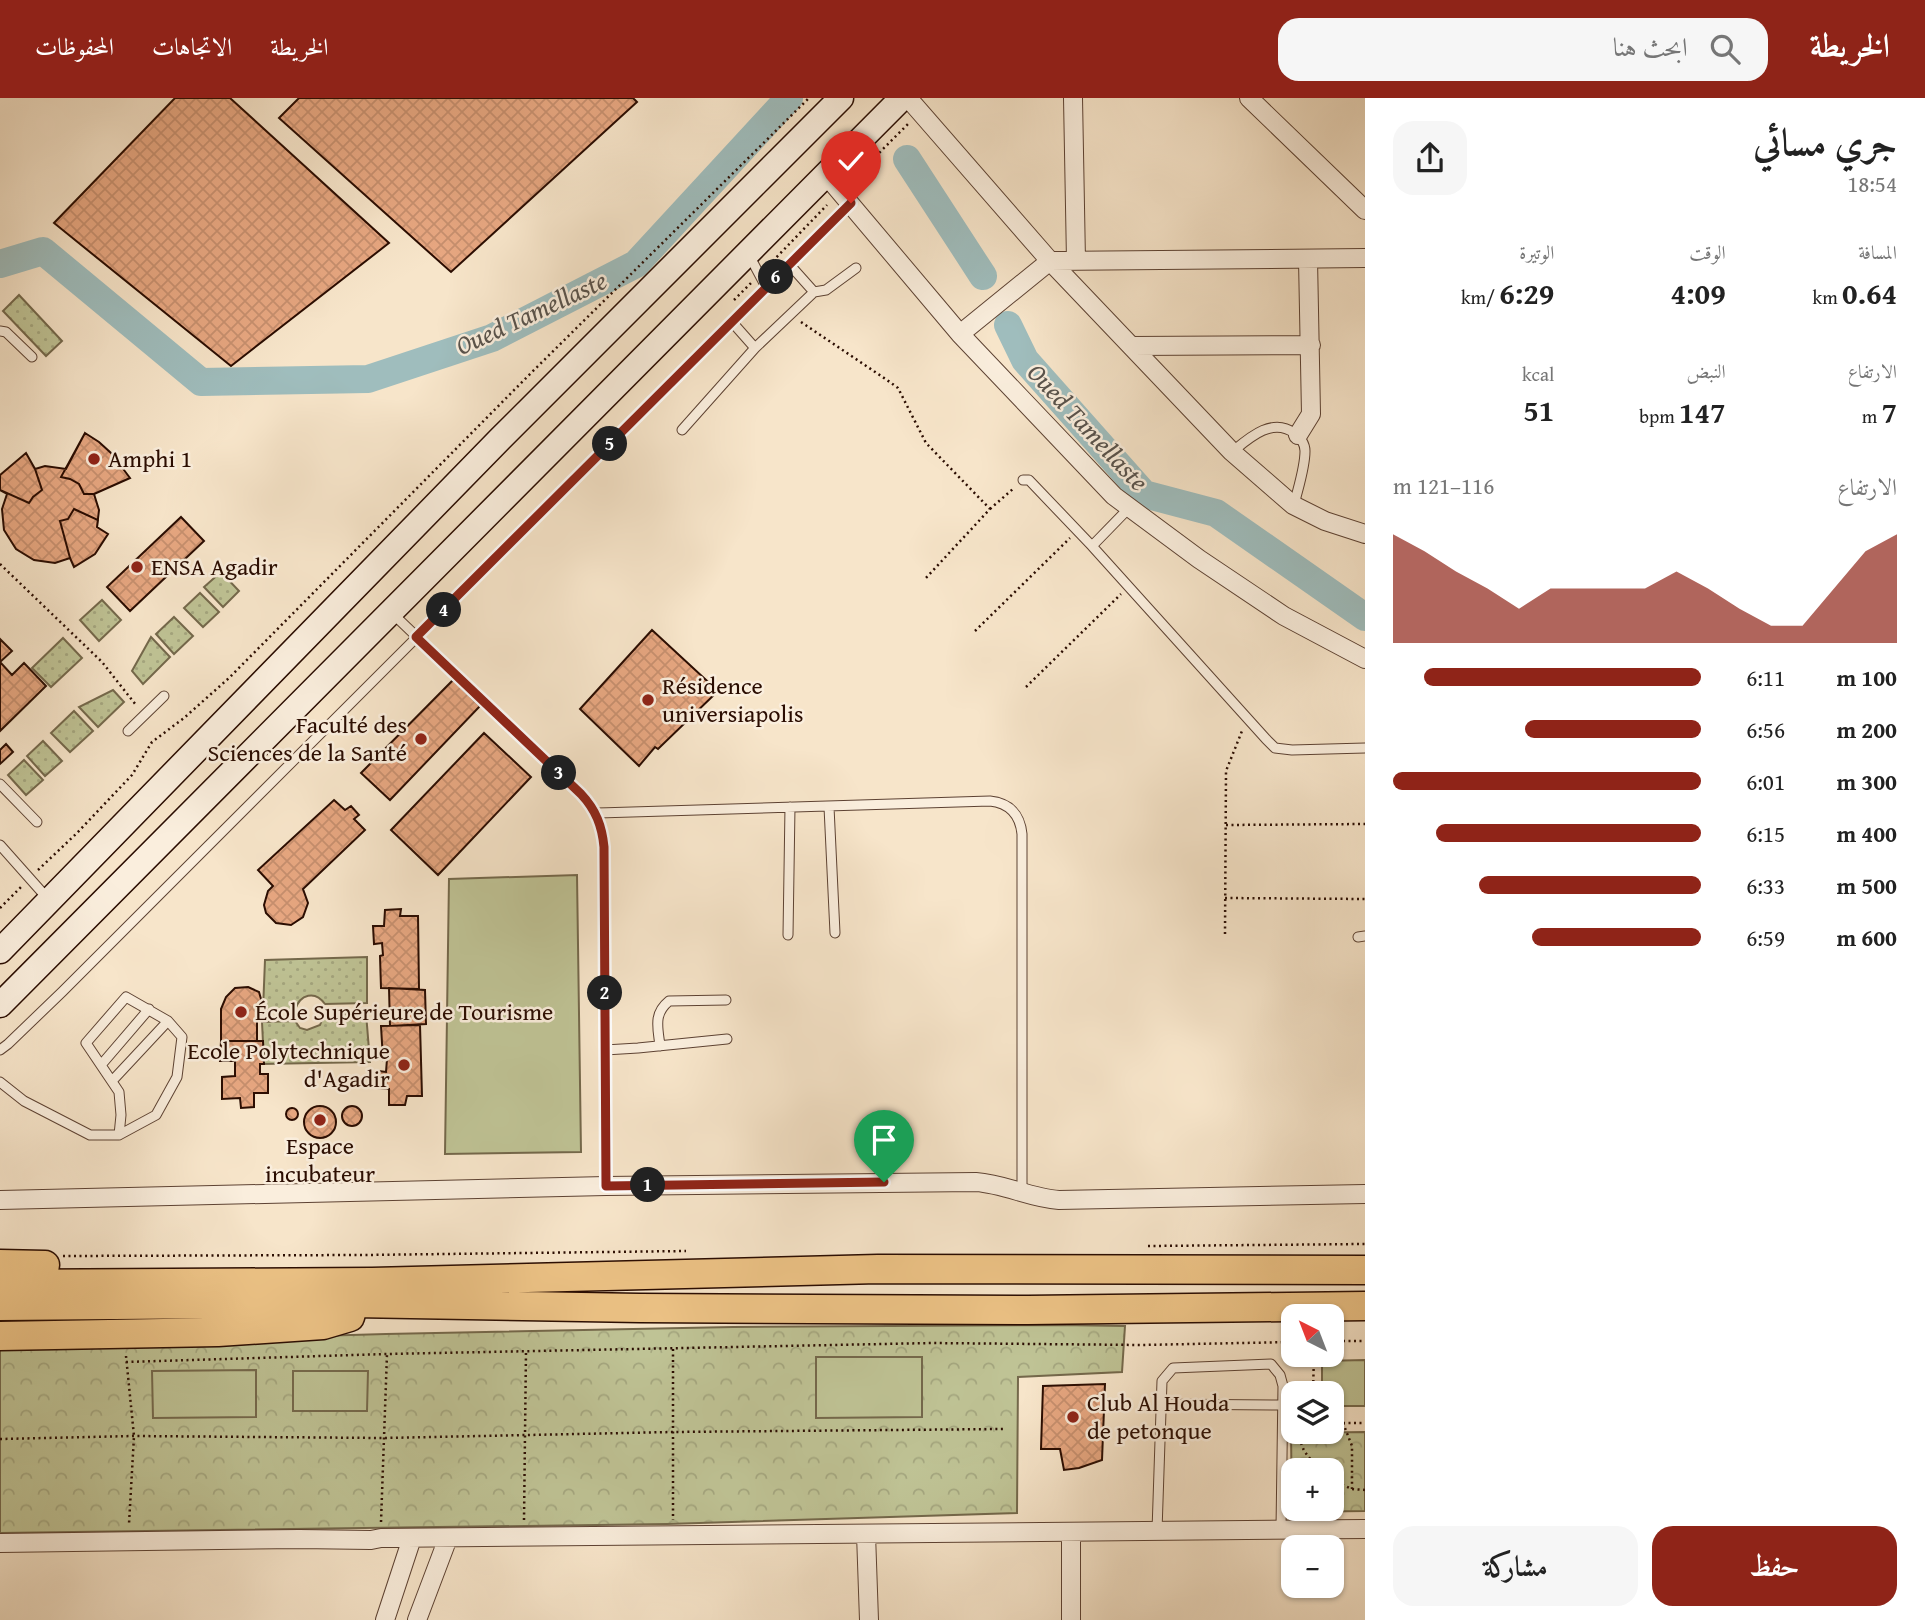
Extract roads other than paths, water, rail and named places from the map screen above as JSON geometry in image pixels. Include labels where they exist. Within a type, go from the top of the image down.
[{"type":"highway","points":[[0,1264],[307,1269],[329,1271],[372,1282]]},
{"type":"highway","points":[[0,1284],[372,1282],[878,1269],[1365,1270]]},
{"type":"highway","points":[[0,1306],[354,1303],[1014,1310],[1365,1306]]},
{"type":"highway","points":[[0,1336],[218,1332],[323,1325],[350,1317],[354,1303]]},
{"type":"main road","points":[[0,951],[500,439],[841,98]]},
{"type":"main road","points":[[0,1004],[902,98]]},
{"type":"street","points":[[908,98],[1050,261],[1232,452],[1293,505],[1325,521],[1365,534]]},
{"type":"street","points":[[1073,98],[1076,261]]},
{"type":"street","points":[[1248,98],[1365,210]]},
{"type":"street","points":[[825,174],[960,334],[1114,496],[1199,559],[1284,616],[1365,659]]},
{"type":"street","points":[[960,334],[1050,261],[1365,258]]},
{"type":"street","points":[[1298,435],[1311,414],[1308,259]]},
{"type":"street","points":[[1131,346],[1311,345]]},
{"type":"street","points":[[0,1200],[606,1186],[976,1182],[1000,1185],[1040,1198],[1059,1200],[1365,1194]]},
{"type":"street","points":[[0,1543],[1365,1529]]},
{"type":"street","points":[[1071,1532],[1072,1620]]},
{"type":"street","points":[[866,1534],[869,1620]]},
{"type":"street","points":[[385,1620],[412,1538]]},
{"type":"street","points":[[417,1620],[448,1538]]},
{"type":"lane","points":[[0,1050],[851,203]]},
{"type":"lane","points":[[748,252],[766,287]]},
{"type":"lane","points":[[789,264],[814,292]]},
{"type":"lane","points":[[682,430],[755,348],[790,314],[814,292],[826,289],[856,268]]},
{"type":"lane","points":[[732,322],[755,348]]},
{"type":"lane","points":[[0,331],[6,331],[32,357]]},
{"type":"lane","points":[[1232,452],[1256,433],[1271,427],[1287,428],[1298,435],[1305,449],[1293,505]]},
{"type":"lane","points":[[1023,480],[1029,480],[1092,546],[1275,748],[1365,748]]},
{"type":"lane","points":[[1092,546],[1129,508]]},
{"type":"lane","points":[[391,612],[581,794],[596,813],[604,847],[606,1186]]},
{"type":"lane","points":[[128,731],[164,696]]},
{"type":"lane","points":[[0,784],[37,822]]},
{"type":"lane","points":[[596,813],[989,801],[1006,805],[1018,817],[1022,834],[1022,1192]]},
{"type":"lane","points":[[788,935],[790,807]]},
{"type":"lane","points":[[829,807],[835,933]]},
{"type":"lane","points":[[1,848],[49,900]]},
{"type":"lane","points":[[0,1082],[24,1101],[90,1135],[119,1135],[156,1115],[177,1077],[182,1037],[168,1021],[126,997],[86,1043],[119,1092],[119,1135]]},
{"type":"lane","points":[[660,1046],[658,1014],[669,1001],[726,1000]]},
{"type":"lane","points":[[101,1065],[149,1009]]},
{"type":"lane","points":[[111,1081],[168,1021]]},
{"type":"lane","points":[[606,1049],[727,1039]]},
{"type":"lane","points":[[1157,1531],[1162,1381],[1174,1367],[1271,1364],[1280,1374],[1282,1381]]},
{"type":"lane","points":[[1160,1404],[1281,1405]]},
{"type":"lane","points":[[1281,1530],[1283,1444]]},
{"type":"waterway","name":"Oued Tamellaste","points":[[0,264],[43,251],[201,382],[368,379],[492,338],[636,264],[789,98]]},
{"type":"waterway","name":"Oued Tamellaste","points":[[907,159],[983,276]]},
{"type":"waterway","name":"Oued Tamellaste","points":[[1008,325],[1025,360],[1144,494],[1216,513],[1365,617]]},
{"type":"place","name":"Amphi 1","points":[[94,459]]},
{"type":"place","name":"ENSA Agadir","points":[[137,567]]},
{"type":"place","name":"Résidence universiapolis","points":[[648,700]]},
{"type":"place","name":"Faculté des Sciences de la Santé","points":[[421,739]]},
{"type":"place","name":"École Supérieure de Tourisme","points":[[241,1012]]},
{"type":"place","name":"Ecole Polytechnique d'Agadir","points":[[404,1065]]},
{"type":"place","name":"Espace incubateur","points":[[320,1120]]},
{"type":"place","name":"Club Al Houda de petonque","points":[[1073,1417]]}]
